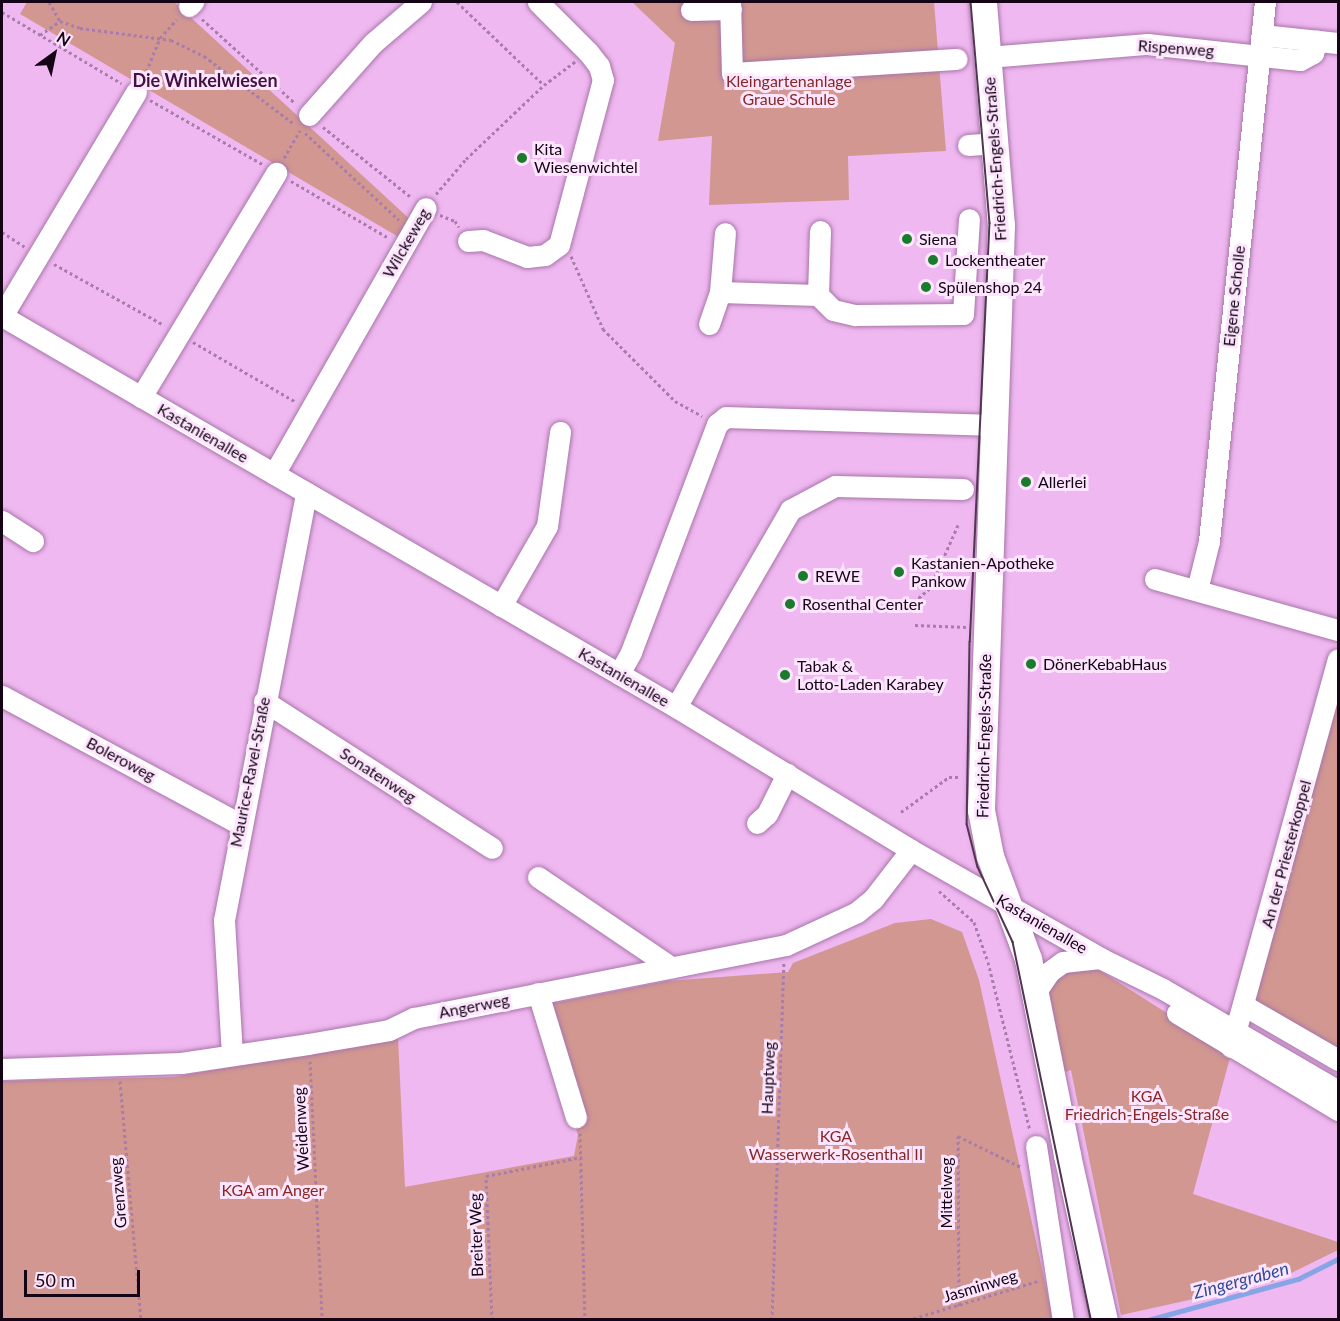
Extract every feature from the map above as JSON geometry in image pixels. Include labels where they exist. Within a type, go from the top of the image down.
[{"type":"main road","name":"Friedrich-Engels-Straße","points":[[983,2],[997,142],[1001,225],[981,810],[990,856],[1025,944],[1104,1320]]},
{"type":"street","points":[[305,122],[373,43],[421,2]]},
{"type":"street","points":[[468,241],[483,240],[527,257],[545,255],[559,245],[603,80],[588,52],[538,2]]},
{"type":"street","name":"Eigene Scholle","points":[[1197,590],[1209,541],[1265,2]]},
{"type":"street","points":[[691,10],[730,5],[732,73],[957,59]]},
{"type":"street","name":"Rispenweg","points":[[988,57],[1147,44],[1261,45],[1300,60],[1313,52],[1317,41],[1338,43]]},
{"type":"street","name":"Kastanienallee","points":[[136,92],[2,316],[676,707],[911,850],[1102,959],[1234,1040],[1338,1110]]},
{"type":"street","points":[[968,146],[997,142]]},
{"type":"street","name":"Kastanienallee","points":[[141,397],[276,172]]},
{"type":"street","name":"Wilckeweg","points":[[274,474],[426,208]]},
{"type":"street","name":"Friedrich-Engels-Straße","points":[[818,295],[833,310],[855,315],[963,314],[969,219]]},
{"type":"street","points":[[720,292],[818,295],[820,231]]},
{"type":"street","points":[[710,324],[720,292],[724,233]]},
{"type":"street","points":[[619,674],[631,652],[717,424],[740,415],[995,425]]},
{"type":"street","points":[[501,606],[547,526],[560,432]]},
{"type":"street","points":[[676,707],[790,510],[835,486],[963,489]]},
{"type":"street","name":"Maurice-Ravel-Straße","points":[[232,1055],[224,920],[240,824],[306,493]]},
{"type":"street","points":[[2,521],[33,540]]},
{"type":"street","points":[[1155,579],[1338,630]]},
{"type":"street","name":"An der Priesterkoppel","points":[[1234,1040],[1338,659]]},
{"type":"street","name":"Boleroweg","points":[[2,696],[240,824]]},
{"type":"street","name":"Sonatenweg","points":[[264,701],[492,848]]},
{"type":"street","points":[[757,823],[767,814],[787,774]]},
{"type":"street","name":"Angerweg","points":[[2,1069],[181,1063],[308,1044],[389,1030],[414,1018],[786,945],[857,912],[873,899],[911,850]]},
{"type":"street","points":[[538,878],[671,967]]},
{"type":"street","points":[[1035,993],[1049,972],[1062,962],[1102,959]]},
{"type":"street","points":[[538,993],[576,1117]]},
{"type":"street","points":[[1245,1006],[1338,1060]]},
{"type":"street","name":"Kastanienallee","points":[[1234,1040],[1338,1091]]},
{"type":"street","points":[[1038,1154],[1059,1275],[1063,1320]]},
{"type":"path","points":[[49,2],[60,21],[80,28],[160,38],[204,56],[305,122],[390,215],[408,238]]},
{"type":"path","points":[[457,2],[544,85]]},
{"type":"path","points":[[136,92],[160,38],[191,4]]},
{"type":"path","points":[[2,12],[276,172],[408,238]]},
{"type":"path","points":[[40,35],[60,21]]},
{"type":"path","name":"Wilckeweg","points":[[426,208],[466,159],[544,85],[588,52]]},
{"type":"path","points":[[276,172],[305,122]]},
{"type":"path","points":[[2,232],[39,256],[310,410]]},
{"type":"path","points":[[559,245],[571,255],[603,329],[675,401],[717,424]]},
{"type":"path","points":[[914,602],[930,588],[959,523]]},
{"type":"path","points":[[915,625],[986,628]]},
{"type":"path","points":[[901,812],[949,777]]},
{"type":"path","points":[[939,891],[974,922],[988,962],[1038,1154]]},
{"type":"path","name":"Hauptweg","points":[[772,1320],[786,945]]},
{"type":"path","name":"Weidenweg","points":[[308,1044],[322,1320]]},
{"type":"path","name":"Grenzweg","points":[[119,1065],[141,1320]]},
{"type":"path","points":[[576,1117],[582,1157],[585,1320]]},
{"type":"path","name":"Mittelweg","points":[[959,1306],[958,1136],[1018,1167],[1038,1154]]},
{"type":"path","name":"Breiter Weg","points":[[492,1320],[486,1176],[582,1157]]},
{"type":"path","name":"Jasminweg","points":[[908,1320],[1059,1275]]},
{"type":"green space","points":[[27,2],[174,2],[414,223],[402,239],[20,14]]},
{"type":"green space","name":"Kleingartenanlage Graue Schule","points":[[632,2],[934,2],[946,151],[848,156],[849,200],[709,205],[712,136],[658,141],[675,43]]},
{"type":"green space","points":[[1338,684],[1338,1057],[1250,1006]]},
{"type":"green space","points":[[931,919],[962,932],[979,980],[1053,1319],[2,1319],[2,1081],[174,1077],[398,1037],[405,1187],[574,1156],[578,1135],[534,1007],[667,981],[788,972],[793,963],[895,923]]},
{"type":"green space","name":"KGA Friedrich-Engels-Straße","points":[[1093,966],[1231,1054],[1193,1194],[1338,1242],[1338,1250],[1275,1281],[1121,1315],[1071,1070],[1061,1074],[1042,1007],[1052,974]]},
{"type":"waterway","name":"Zingergraben","points":[[1148,1320],[1298,1279],[1338,1259]]},
{"type":"tram line","points":[[971,2],[990,223],[970,642],[967,824],[978,867],[1013,942],[1091,1320]]},
{"type":"place","name":"Kita Wiesenwichtel","points":[[522,158]]},
{"type":"place","name":"Siena","points":[[907,239]]},
{"type":"place","name":"Lockentheater","points":[[933,260]]},
{"type":"place","name":"Spülenshop 24","points":[[926,287]]},
{"type":"place","name":"Allerlei","points":[[1026,482]]},
{"type":"place","name":"Kastanien-Apotheke Pankow","points":[[899,572]]},
{"type":"place","name":"REWE","points":[[803,576]]},
{"type":"place","name":"Rosenthal Center","points":[[790,604]]},
{"type":"place","name":"DönerKebabHaus","points":[[1031,664]]},
{"type":"place","name":"Tabak & Lotto-Laden Karabey","points":[[785,675]]},
{"type":"district","name":"Die Winkelwiesen","points":[[205,80]]},
{"type":"park label","name":"KGA Wasserwerk-Rosenthal II","points":[[836,1145]]},
{"type":"park label","name":"KGA am Anger","points":[[273,1190]]}]
